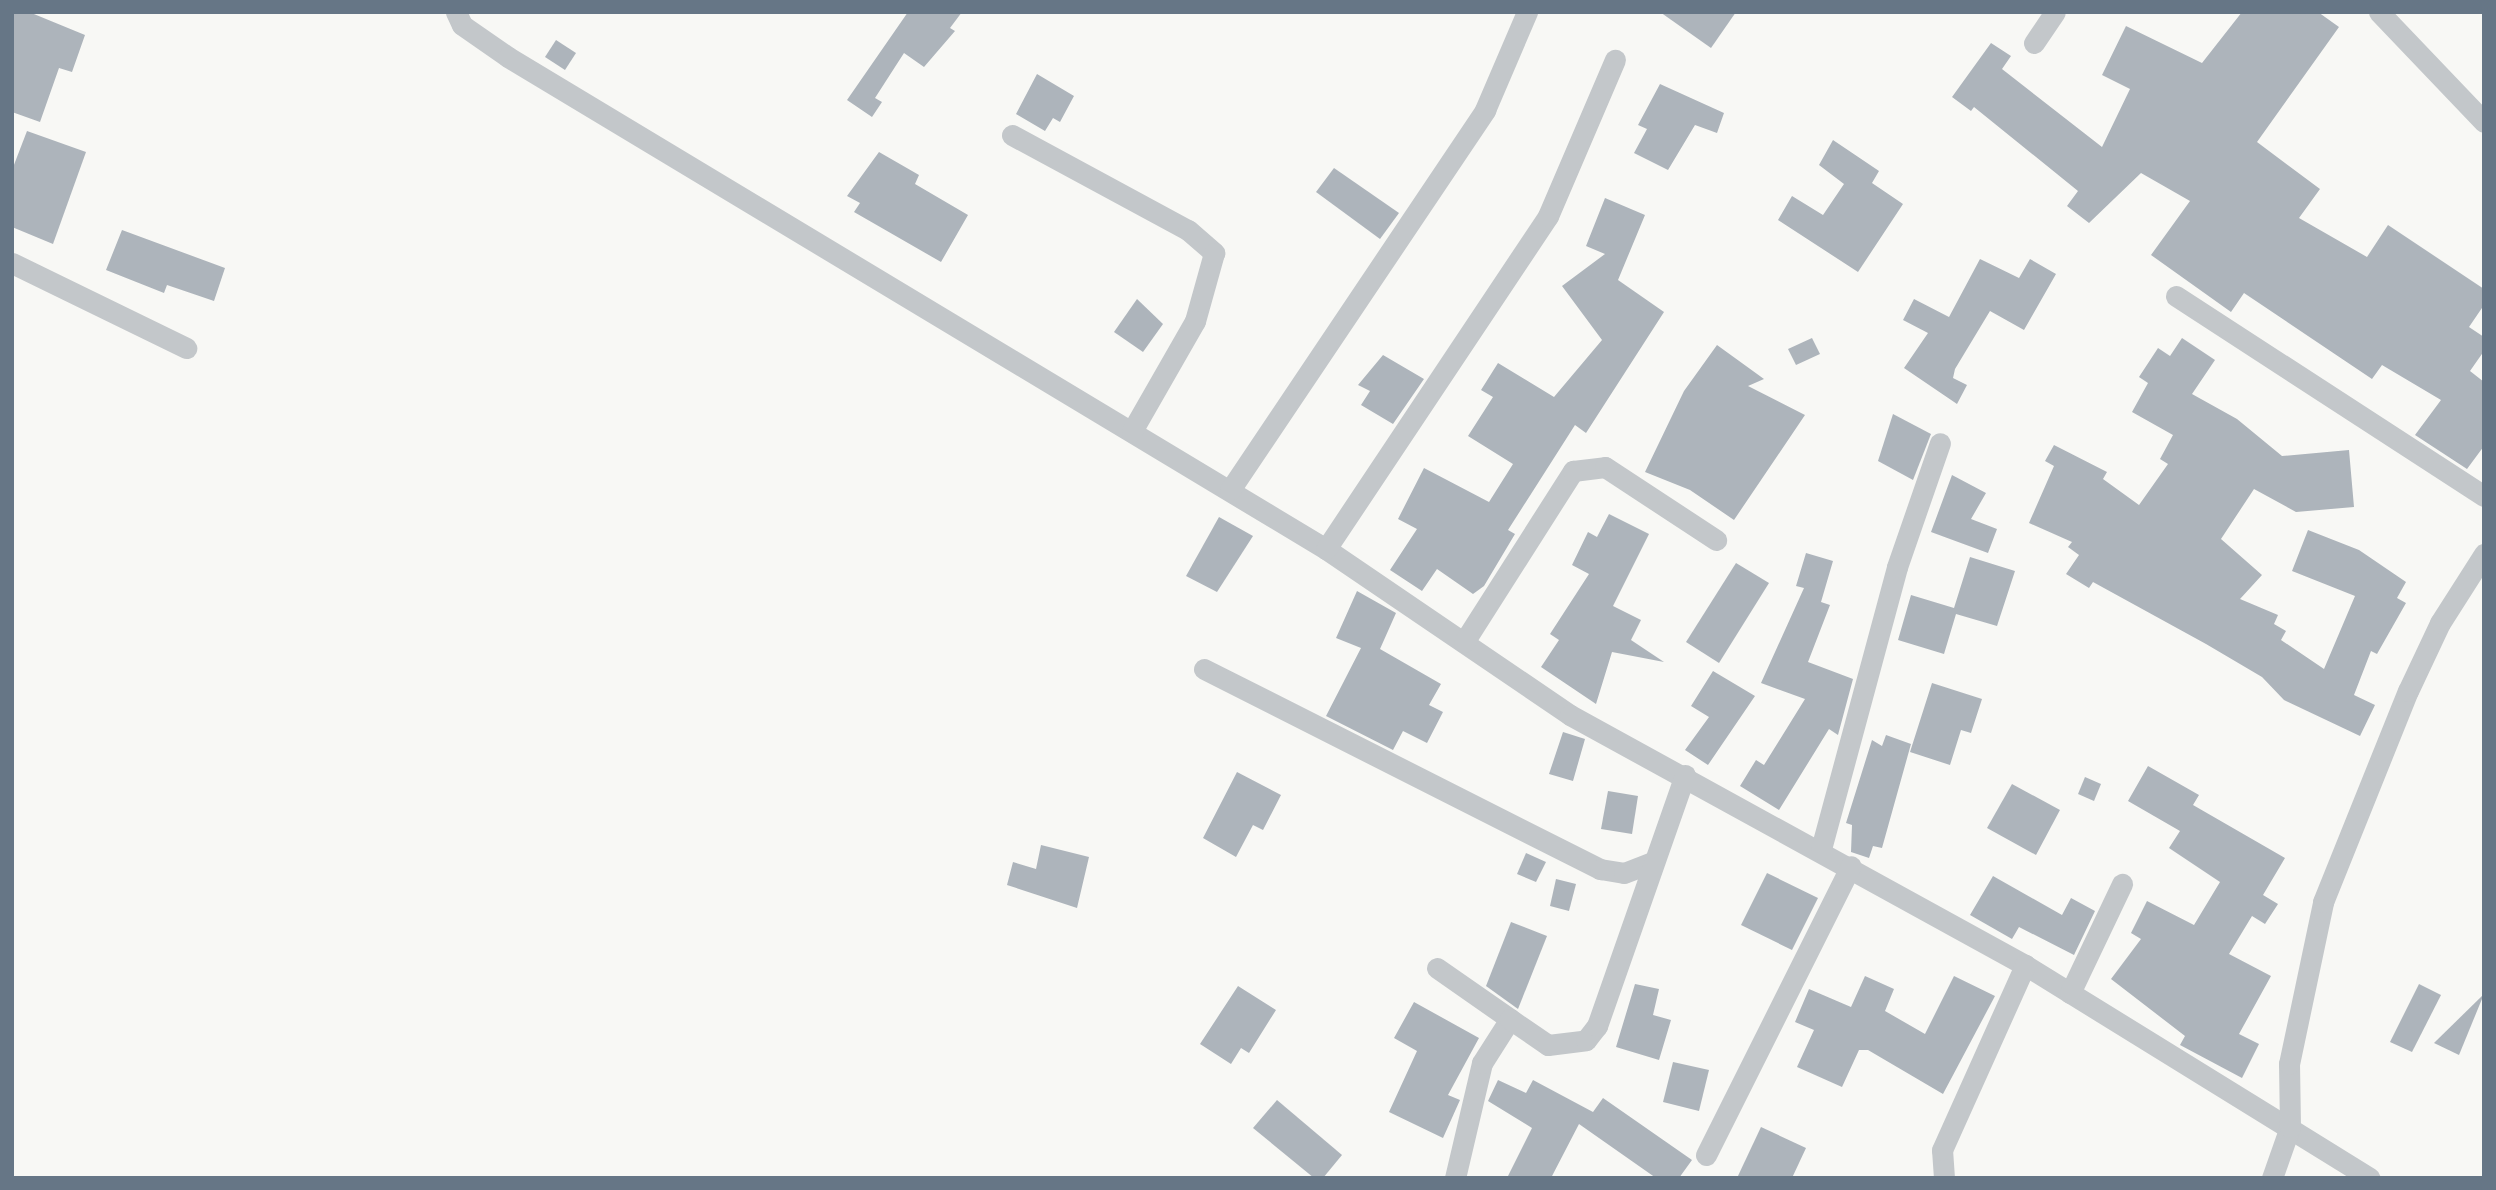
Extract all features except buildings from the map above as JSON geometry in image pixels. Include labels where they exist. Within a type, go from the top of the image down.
[{"type":"street","points":[[456,12],[475,37],[756,211],[1230,490],[1326,550],[1570,715],[1852,866],[2025,965],[2370,1178]]},
{"type":"street","points":[[1230,490],[1485,110],[1527,12]]},
{"type":"street","points":[[2034,43],[2055,12]]},
{"type":"street","points":[[2379,12],[2484,122]]},
{"type":"street","points":[[1326,550],[1548,216],[1615,60]]},
{"type":"street","points":[[1012,135],[1188,230],[1214,253],[1195,321],[1132,431]]},
{"type":"street","points":[[12,263],[186,348]]},
{"type":"street","points":[[2176,296],[2484,496]]},
{"type":"street","points":[[1821,849],[1897,567],[1940,443]]},
{"type":"street","points":[[1464,642],[1573,471],[1605,467],[1716,540]]},
{"type":"street","points":[[2272,1178],[2290,1127],[2290,1064],[2323,902],[2413,680],[2484,554]]},
{"type":"street","points":[[1204,669],[1600,869],[1624,873],[1653,862]]},
{"type":"street","points":[[1437,968],[1548,1045],[1586,1040],[1605,1011],[1653,862],[1685,775]]},
{"type":"street","points":[[1706,1155],[1852,866]]},
{"type":"street","points":[[2070,993],[2122,884]]},
{"type":"street","points":[[1944,1178],[1942,1150],[2025,965]]},
{"type":"street","points":[[1455,1178],[1482,1063],[1510,1019]]}]
